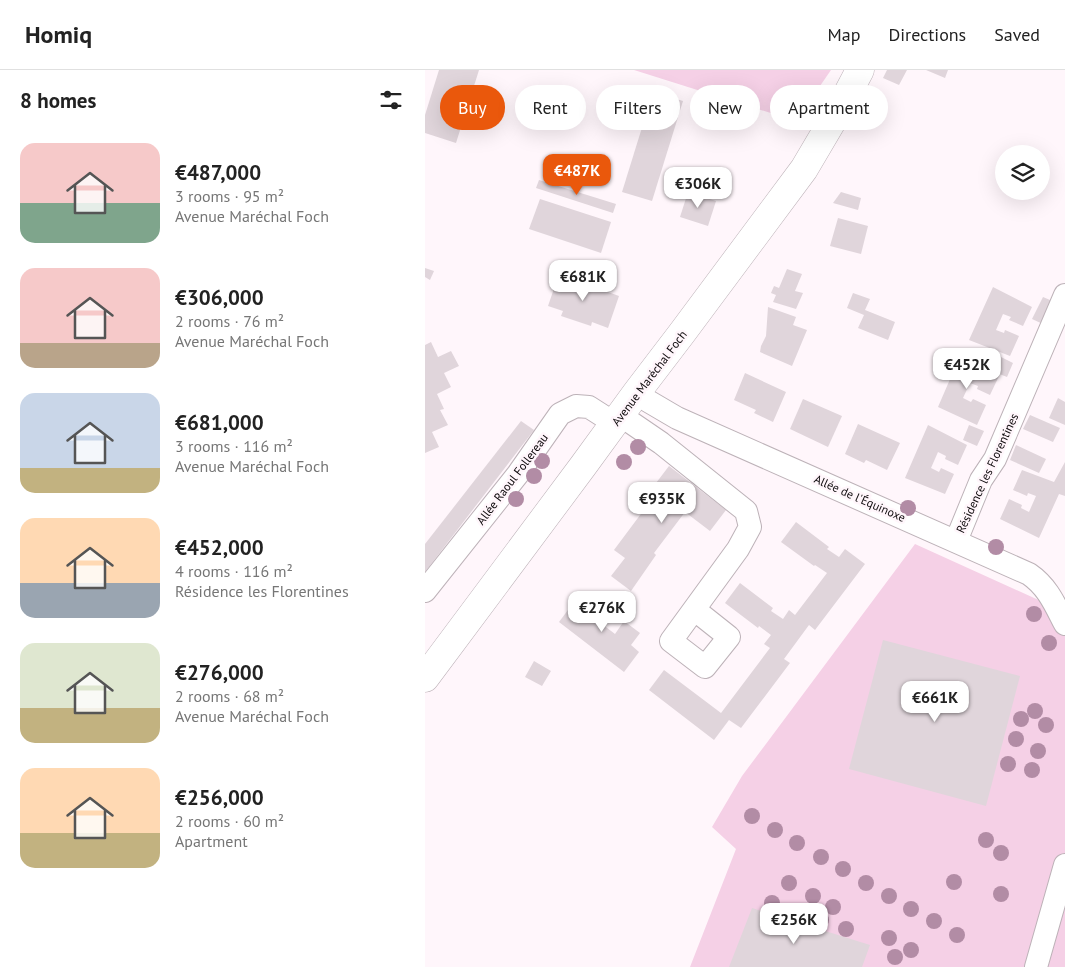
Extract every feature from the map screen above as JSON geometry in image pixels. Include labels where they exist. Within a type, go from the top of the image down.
[{"type":"main road","name":"Avenue Maréchal Foch","points":[[425,678],[804,169],[860,70]]},
{"type":"street","name":"Résidence les Florentines","points":[[956,541],[981,480],[995,458],[1065,295]]},
{"type":"street","name":"Allée de l'Équinoxe","points":[[637,392],[648,401],[677,418],[1034,577],[1049,593],[1065,624]]},
{"type":"street","name":"Allée Raoul Follereau","points":[[425,591],[518,474],[560,414],[576,406],[589,408],[617,419],[661,443],[746,511],[750,527],[738,550],[695,610]]},
{"type":"street","points":[[1036,967],[1065,865]]},
{"type":"shaded area","points":[[634,70],[831,70],[821,85],[770,85],[770,113],[760,110],[760,85],[690,85],[690,88]]},
{"type":"shaded area","points":[[915,544],[1065,612],[1065,967],[690,967],[736,849],[712,827],[742,776]]},
{"type":"building","points":[[439,70],[479,70],[474,85],[440,85],[440,130],[460,130],[456,143],[425,133],[425,115]]},
{"type":"building","points":[[887,70],[907,70],[899,85],[883,78]]},
{"type":"building","points":[[926,70],[948,70],[945,78]]},
{"type":"building","points":[[680,100],[683,101],[680,111]]},
{"type":"building","points":[[641,130],[674,130],[652,201],[622,192]]},
{"type":"building","points":[[539,180],[616,204],[613,213],[536,188]]},
{"type":"building","points":[[688,192],[716,201],[708,226],[680,217]]},
{"type":"building","points":[[841,192],[861,198],[858,210],[833,203]]},
{"type":"building","points":[[540,199],[611,222],[601,253],[529,229]]},
{"type":"building","points":[[838,218],[868,226],[861,254],[830,246]]},
{"type":"building","points":[[425,268],[434,271],[430,280],[425,277]]},
{"type":"building","points":[[787,269],[802,274],[795,291],[803,293],[796,309],[773,302],[776,295],[771,293],[774,286],[779,288]]},
{"type":"building","points":[[559,274],[619,296],[608,328],[592,322],[591,326],[561,316],[563,311],[548,306]]},
{"type":"building","points":[[993,287],[1032,307],[1023,326],[1009,320],[1011,317],[1003,314],[996,330],[1004,333],[1005,330],[1019,336],[1010,356],[969,340]]},
{"type":"building","points":[[853,293],[870,299],[865,310],[895,322],[888,340],[858,328],[864,315],[847,308]]},
{"type":"building","points":[[1043,297],[1057,303],[1047,326],[1032,319]]},
{"type":"building","points":[[768,307],[796,317],[793,325],[807,330],[792,366],[760,352],[766,336]]},
{"type":"building","points":[[431,342],[438,357],[451,351],[459,366],[444,373],[451,387],[437,394],[444,409],[440,410],[448,425],[432,432],[439,447],[425,453],[425,345]]},
{"type":"building","points":[[960,356],[999,376],[990,395],[977,389],[978,386],[970,383],[963,398],[971,402],[973,399],[986,405],[977,425],[938,407]]},
{"type":"building","points":[[999,356],[1013,363],[1007,377],[992,371]]},
{"type":"building","points":[[745,373],[786,392],[773,422],[754,413],[756,410],[734,400]]},
{"type":"building","points":[[1058,398],[1065,402],[1065,425],[1049,418]]},
{"type":"building","points":[[803,399],[842,416],[828,447],[790,429]]},
{"type":"building","points":[[1030,415],[1060,428],[1053,442],[1023,429]]},
{"type":"building","points":[[521,421],[534,430],[425,572],[425,544]]},
{"type":"building","points":[[858,424],[900,443],[887,470],[866,460],[864,463],[845,454]]},
{"type":"building","points":[[928,425],[967,445],[958,465],[945,459],[946,456],[938,452],[931,468],[939,472],[941,468],[954,474],[945,494],[905,478]]},
{"type":"building","points":[[969,425],[984,431],[977,446],[963,440]]},
{"type":"building","points":[[1016,445],[1046,459],[1039,473],[1010,460]]},
{"type":"building","points":[[1065,462],[1065,496],[1059,494],[1039,538],[1000,519],[1009,499],[1022,505],[1021,508],[1029,512],[1036,496],[1028,493],[1027,496],[1013,490],[1022,470],[1054,482]]},
{"type":"building","points":[[669,466],[726,510],[710,531],[685,512],[654,553],[656,555],[631,591],[611,576],[625,558],[614,550],[658,491],[653,487]]},
{"type":"building","points":[[796,522],[839,557],[845,549],[865,564],[815,630],[809,625],[784,659],[790,663],[741,728],[729,720],[714,740],[649,690],[664,670],[721,713],[770,648],[764,644],[771,635],[759,626],[758,628],[725,603],[740,583],[773,608],[771,611],[783,619],[789,610],[795,615],[827,573],[781,542]]},
{"type":"building","points":[[592,597],[608,609],[598,621],[615,634],[624,621],[640,633],[631,645],[639,652],[624,672],[559,622],[574,602],[583,609]]},
{"type":"building","points":[[883,640],[1020,676],[986,806],[849,769]]},
{"type":"building","points":[[534,661],[551,671],[542,686],[525,677]]},
{"type":"building","points":[[752,908],[870,945],[862,967],[729,967]]}]
